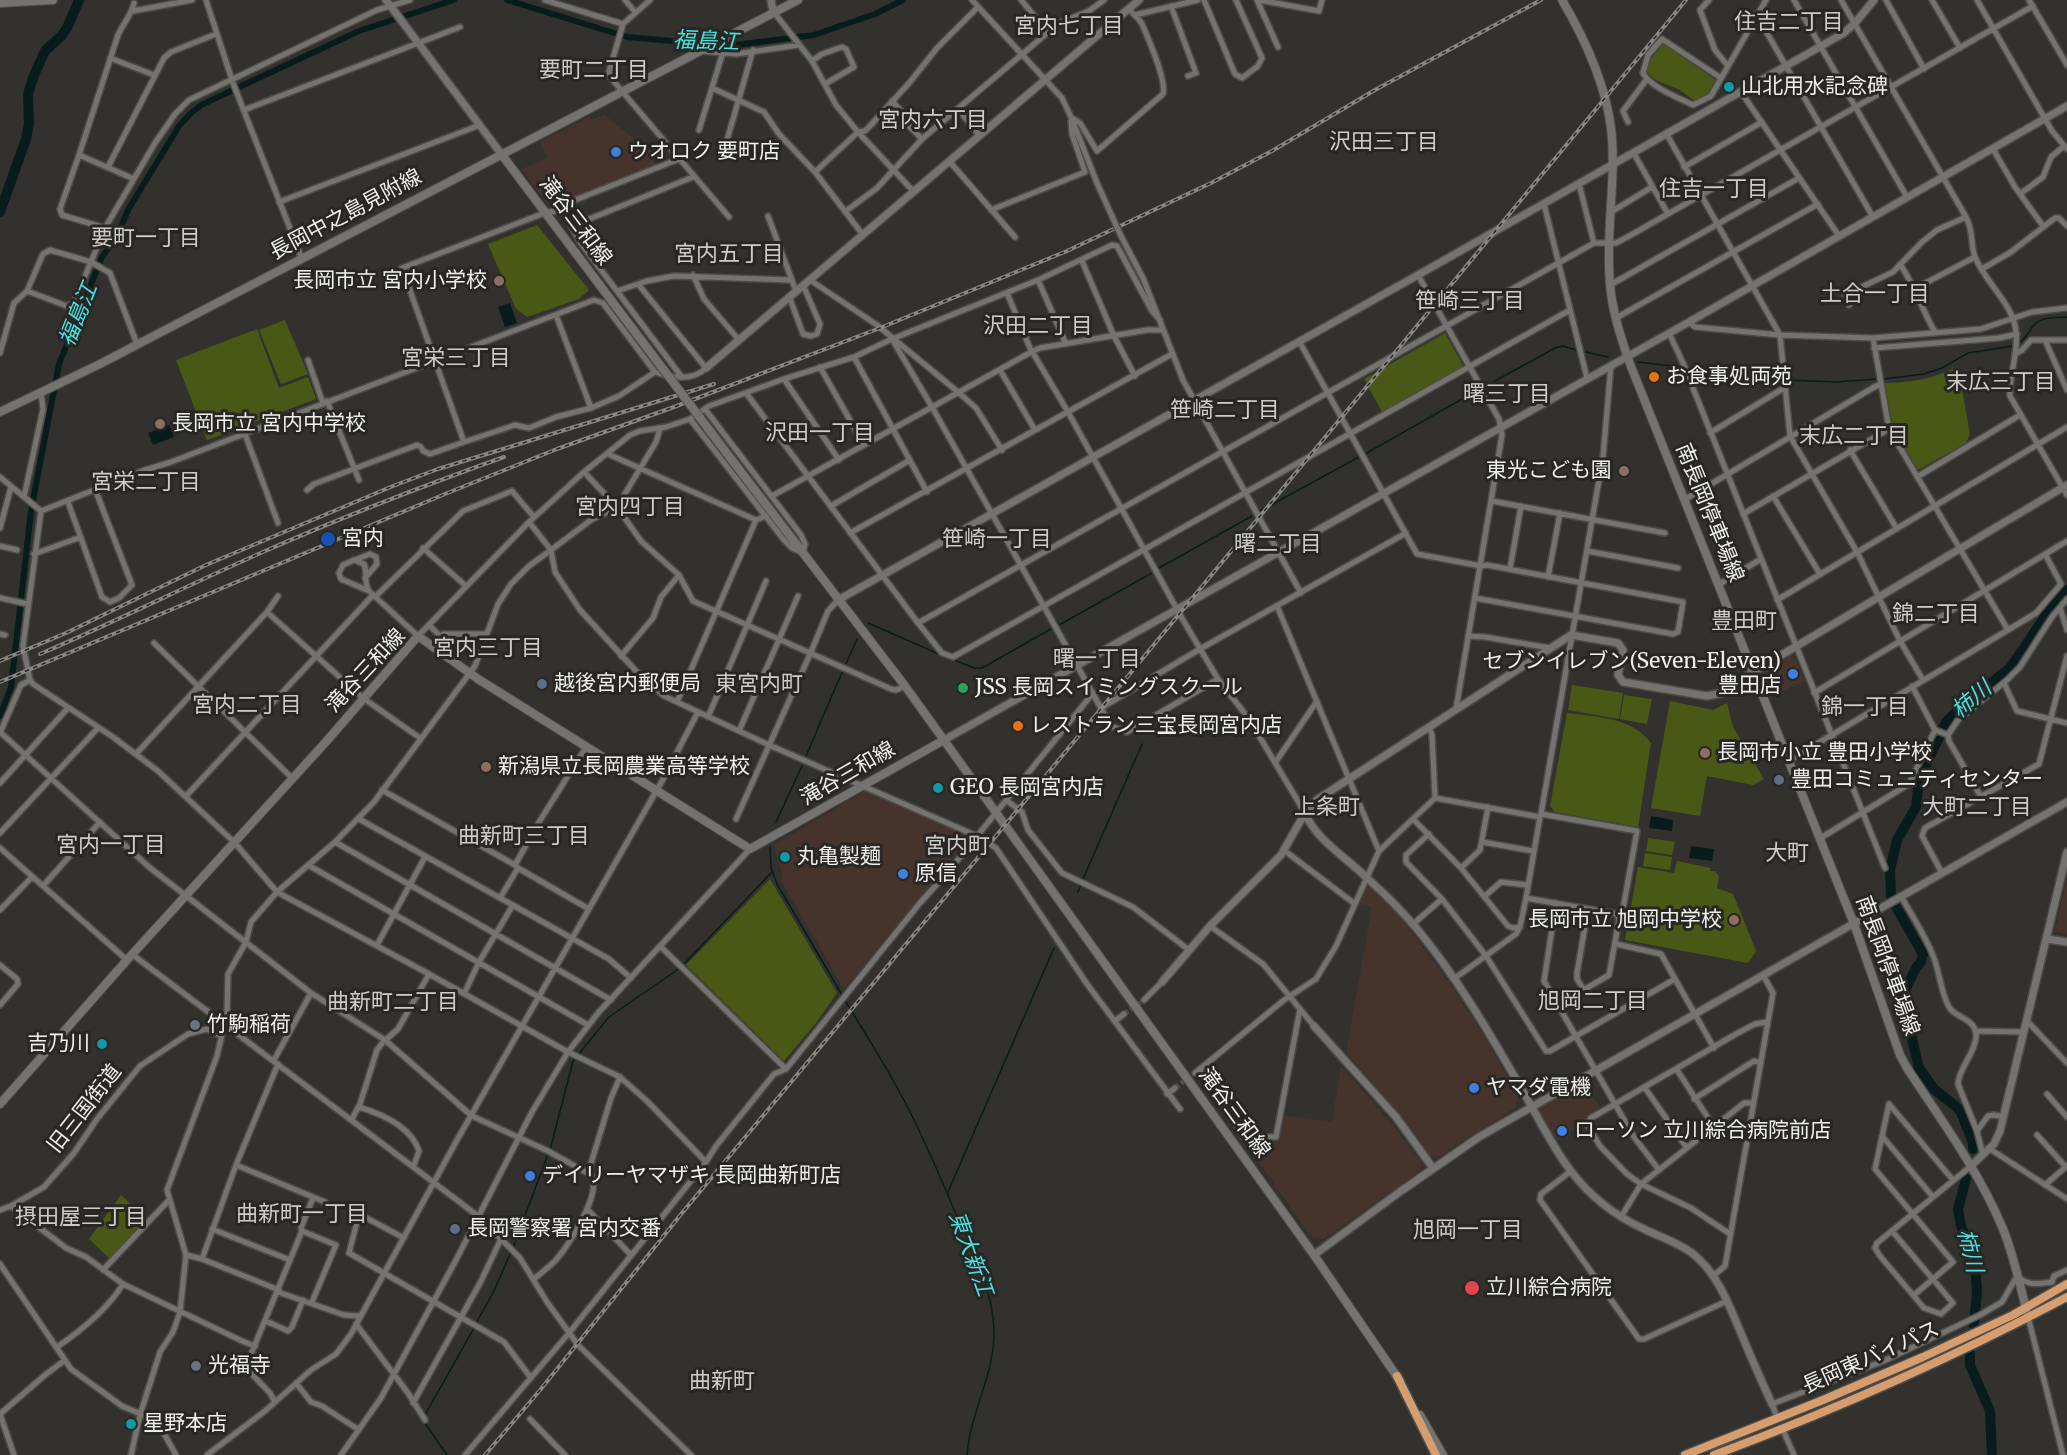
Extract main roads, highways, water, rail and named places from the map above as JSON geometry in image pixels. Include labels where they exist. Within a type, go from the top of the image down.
[{"type":"highway","name":"長岡東バイパス","points":[[1685,1455],[1885,1374],[1993,1324],[2067,1284]]},
{"type":"highway","name":"長岡東バイパス","points":[[1714,1455],[1874,1389],[2067,1297]]},
{"type":"highway","points":[[1397,1376],[1436,1455]]},
{"type":"main road","points":[[0,3],[53,0]]},
{"type":"main road","name":"長岡中之島見附線","points":[[0,412],[61,384],[798,0]]},
{"type":"main road","name":"南長岡停車場線","points":[[1562,0],[1582,39],[1605,99],[1611,136],[1612,165],[1610,285],[1616,318],[1627,356],[1854,924],[1900,1055],[1972,1165],[2002,1228],[2028,1317]]},
{"type":"main road","name":"滝谷三和線","points":[[502,155],[905,686],[1314,1255],[1397,1376],[1443,1455]]},
{"type":"main road","name":"滝谷三和線","points":[[0,1104],[418,636],[470,674],[750,849],[944,740]]},
{"type":"water","points":[[510,303],[517,323],[505,327],[498,307]]},
{"type":"water","points":[[169,425],[174,437],[153,445],[148,433]]},
{"type":"water","points":[[1651,816],[1673,820],[1672,831],[1649,828]]},
{"type":"water","points":[[1691,846],[1714,849],[1712,861],[1689,858]]},
{"type":"waterway","points":[[0,212],[26,139],[29,124],[28,94],[34,75],[45,51],[67,28],[79,0]]},
{"type":"waterway","name":"福島江","points":[[0,716],[11,687],[31,511],[59,364],[102,257],[117,237],[128,210],[179,126],[201,105],[359,31],[454,0]]},
{"type":"waterway","name":"福島江","points":[[507,0],[627,37],[728,46],[814,35],[875,14],[903,0]]},
{"type":"waterway","points":[[2018,344],[2038,322],[2047,318],[2067,317]]},
{"type":"waterway","points":[[1484,387],[1555,348],[1563,346],[1576,350]]},
{"type":"waterway","points":[[1883,379],[1924,374],[1942,368],[1968,353],[2013,346]]},
{"type":"waterway","points":[[1586,352],[1608,357]]},
{"type":"waterway","points":[[1638,362],[1681,367]]},
{"type":"waterway","points":[[1689,369],[1782,380]]},
{"type":"waterway","points":[[1787,380],[1836,382],[1878,379]]},
{"type":"waterway","points":[[1365,454],[1478,390]]},
{"type":"waterway","points":[[1260,511],[1359,457]]},
{"type":"waterway","points":[[1159,568],[1252,516]]},
{"type":"waterway","points":[[1059,625],[1152,573]]},
{"type":"waterway","name":"柿川","points":[[1891,896],[1890,870],[1897,840],[1916,807],[1919,780],[1946,722],[2010,668],[2044,618],[2067,590]]},
{"type":"waterway","points":[[868,623],[939,654]]},
{"type":"waterway","points":[[952,659],[974,668],[982,668],[1051,629]]},
{"type":"waterway","points":[[846,664],[857,639]]},
{"type":"waterway","points":[[806,756],[843,670]]},
{"type":"waterway","points":[[1083,879],[1142,744]]},
{"type":"waterway","points":[[776,822],[802,766]]},
{"type":"waterway","points":[[770,847],[771,868],[777,884],[842,995]]},
{"type":"waterway","points":[[683,965],[772,872]]},
{"type":"waterway","points":[[1078,892],[1081,885]]},
{"type":"waterway","name":"柿川","points":[[1895,905],[1923,954],[1906,988],[1903,1001],[1919,1068],[1934,1089],[1960,1110],[1973,1143],[1973,1149]]},
{"type":"waterway","points":[[948,1192],[1054,948]]},
{"type":"waterway","points":[[550,1150],[573,1061],[609,1017],[680,968]]},
{"type":"waterway","name":"東大新江","points":[[844,999],[887,1069],[916,1123],[986,1285],[993,1315],[993,1346],[967,1455]]},
{"type":"waterway","points":[[513,1248],[548,1154]]},
{"type":"waterway","name":"柿川","points":[[1966,1179],[1958,1209],[1961,1226],[1975,1265],[1977,1291],[1974,1325]]},
{"type":"waterway","points":[[476,1323],[493,1293],[511,1252]]},
{"type":"waterway","points":[[425,1415],[474,1328]]},
{"type":"waterway","name":"柿川","points":[[1970,1353],[1970,1365],[1990,1411],[1992,1455]]},
{"type":"waterway","points":[[424,1422],[447,1455]]},
{"type":"tunnel","points":[[1124,1014],[1144,1000]]},
{"type":"tunnel","points":[[1175,1088],[1195,1073]]},
{"type":"railway","points":[[0,682],[445,494],[557,449],[880,328],[1067,251],[1211,183],[1272,151],[1375,90],[1541,0]]},
{"type":"railway","points":[[485,1455],[682,1213],[1686,0]]},
{"type":"railway","points":[[0,661],[66,633],[206,565],[393,486],[438,469],[714,384]]},
{"type":"railway","points":[[40,654],[293,539],[383,502],[504,457]]},
{"type":"place","name":"山北用水記念碑","points":[[1729,87]]},
{"type":"place","name":"ウオロク 要町店","points":[[616,152]]},
{"type":"place","name":"長岡市立 宮内小学校","points":[[499,281]]},
{"type":"place","name":"お食事処両苑","points":[[1654,377]]},
{"type":"place","name":"長岡市立 宮内中学校","points":[[160,424]]},
{"type":"place","name":"東光こども園","points":[[1624,471]]},
{"type":"place","name":"宮内","points":[[328,539]]},
{"type":"place","name":"セブンイレブン(Seven-Eleven) 豊田店","points":[[1793,674]]},
{"type":"place","name":"越後宮内郵便局","points":[[542,684]]},
{"type":"place","name":"JSS 長岡スイミングスクール","points":[[963,688]]},
{"type":"place","name":"レストラン三宝長岡宮内店","points":[[1018,726]]},
{"type":"place","name":"長岡市小立 豊田小学校","points":[[1705,753]]},
{"type":"place","name":"新潟県立長岡農業高等学校","points":[[486,767]]},
{"type":"place","name":"豊田コミュニティセンター","points":[[1779,780]]},
{"type":"place","name":"GEO 長岡宮内店","points":[[938,788]]},
{"type":"place","name":"丸亀製麺","points":[[785,857]]},
{"type":"place","name":"原信","points":[[903,874]]},
{"type":"place","name":"長岡市立 旭岡中学校","points":[[1734,920]]},
{"type":"place","name":"竹駒稲荷","points":[[195,1025]]},
{"type":"place","name":"吉乃川","points":[[102,1044]]},
{"type":"place","name":"ヤマダ電機","points":[[1474,1088]]},
{"type":"place","name":"ローソン 立川綜合病院前店","points":[[1562,1131]]},
{"type":"place","name":"デイリーヤマザキ 長岡曲新町店","points":[[530,1176]]},
{"type":"place","name":"長岡警察署 宮内交番","points":[[455,1229]]},
{"type":"place","name":"立川綜合病院","points":[[1472,1288]]},
{"type":"place","name":"光福寺","points":[[196,1366]]},
{"type":"place","name":"星野本店","points":[[131,1424]]},
{"type":"district","name":"住吉二丁目","points":[[1789,23]]},
{"type":"district","name":"宮内七丁目","points":[[1069,27]]},
{"type":"district","name":"要町二丁目","points":[[594,71]]},
{"type":"district","name":"宮内六丁目","points":[[933,121]]},
{"type":"district","name":"沢田三丁目","points":[[1384,143]]},
{"type":"district","name":"住吉一丁目","points":[[1714,190]]},
{"type":"district","name":"要町一丁目","points":[[146,239]]},
{"type":"district","name":"宮内五丁目","points":[[729,255]]},
{"type":"district","name":"土合一丁目","points":[[1875,295]]},
{"type":"district","name":"笹崎三丁目","points":[[1470,302]]},
{"type":"district","name":"沢田二丁目","points":[[1038,327]]},
{"type":"district","name":"宮栄三丁目","points":[[456,359]]},
{"type":"district","name":"末広三丁目","points":[[2001,383]]},
{"type":"district","name":"曙三丁目","points":[[1507,395]]},
{"type":"district","name":"笹崎二丁目","points":[[1225,411]]},
{"type":"district","name":"沢田一丁目","points":[[820,434]]},
{"type":"district","name":"末広二丁目","points":[[1854,437]]},
{"type":"district","name":"宮栄二丁目","points":[[146,483]]},
{"type":"district","name":"宮内四丁目","points":[[630,508]]},
{"type":"district","name":"笹崎一丁目","points":[[997,540]]},
{"type":"district","name":"曙二丁目","points":[[1278,545]]},
{"type":"district","name":"錦二丁目","points":[[1936,615]]},
{"type":"district","name":"豊田町","points":[[1744,622]]},
{"type":"district","name":"宮内三丁目","points":[[488,649]]},
{"type":"district","name":"曙一丁目","points":[[1097,660]]},
{"type":"district","name":"東宮内町","points":[[759,685]]},
{"type":"district","name":"宮内二丁目","points":[[247,706]]},
{"type":"district","name":"錦一丁目","points":[[1865,708]]},
{"type":"district","name":"上条町","points":[[1327,808]]},
{"type":"district","name":"大町二丁目","points":[[1977,808]]},
{"type":"district","name":"曲新町三丁目","points":[[524,837]]},
{"type":"district","name":"宮内一丁目","points":[[111,846]]},
{"type":"district","name":"宮内町","points":[[957,847]]},
{"type":"district","name":"大町","points":[[1787,854]]},
{"type":"district","name":"旭岡二丁目","points":[[1593,1002]]},
{"type":"district","name":"曲新町二丁目","points":[[393,1003]]},
{"type":"district","name":"曲新町一丁目","points":[[302,1215]]},
{"type":"district","name":"摂田屋三丁目","points":[[81,1218]]},
{"type":"district","name":"旭岡一丁目","points":[[1468,1231]]},
{"type":"district","name":"曲新町","points":[[722,1382]]}]
